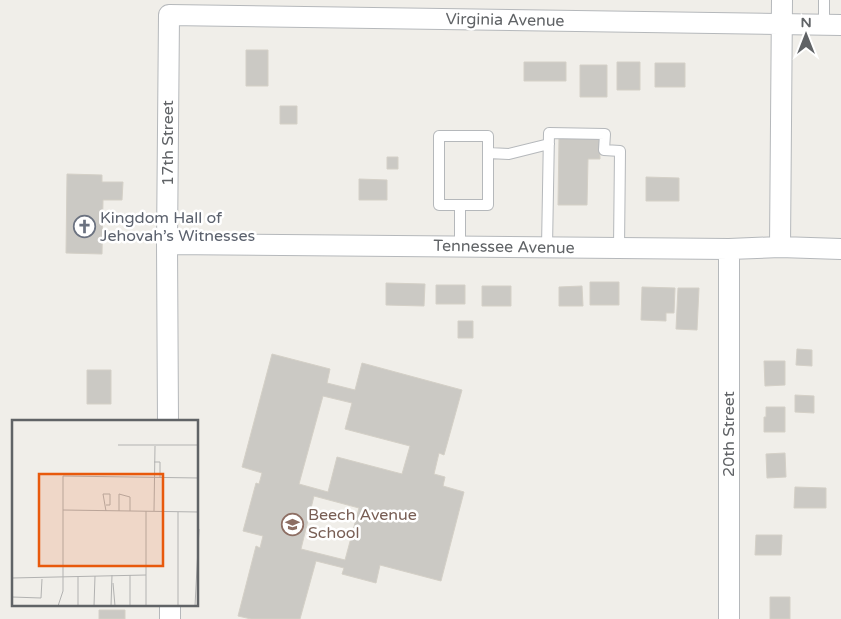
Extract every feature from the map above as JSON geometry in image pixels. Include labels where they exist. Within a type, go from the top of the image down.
[{"type":"street","points":[[780,247],[782,0]]},
{"type":"street","name":"Virginia Avenue","points":[[169,15],[832,25]]},
{"type":"street","name":"17th Street","points":[[168,420],[169,15]]},
{"type":"street","name":"Tennessee Avenue","points":[[167,244],[729,249],[780,247],[841,250]]},
{"type":"street","name":"20th Street","points":[[729,249],[729,619]]},
{"type":"street","points":[[170,606],[170,619]]},
{"type":"lane","points":[[824,0],[832,25]]},
{"type":"lane","points":[[547,247],[549,133],[605,134],[604,150],[620,151],[619,248]]},
{"type":"lane","points":[[439,136],[488,136],[488,204],[460,204],[439,204],[439,136]]},
{"type":"lane","points":[[488,154],[509,154],[549,144]]},
{"type":"lane","points":[[460,204],[460,246]]},
{"type":"building","points":[[246,50],[268,50],[268,86],[246,86]]},
{"type":"building","points":[[524,62],[566,62],[566,81],[524,81]]},
{"type":"building","points":[[617,62],[640,62],[640,90],[617,90]]},
{"type":"building","points":[[655,63],[685,63],[685,87],[655,87]]},
{"type":"building","points":[[580,65],[607,65],[607,97],[580,97]]},
{"type":"building","points":[[280,106],[297,106],[297,124],[280,124]]},
{"type":"building","points":[[559,137],[600,137],[600,159],[588,159],[587,205],[558,205]]},
{"type":"building","points":[[387,157],[398,157],[398,169],[387,169]]},
{"type":"building","name":"Kingdom Hall of Jehovah’s Witnesses","points":[[67,174],[102,175],[102,182],[123,182],[122,200],[103,200],[102,254],[66,253]]},
{"type":"building","points":[[646,177],[679,178],[679,201],[646,201]]},
{"type":"building","points":[[359,179],[387,180],[387,200],[359,200]]},
{"type":"building","points":[[590,282],[619,282],[619,305],[590,305]]},
{"type":"building","points":[[386,283],[425,284],[424,306],[386,305]]},
{"type":"building","points":[[436,285],[465,285],[465,304],[436,304]]},
{"type":"building","points":[[482,286],[511,286],[511,306],[482,306]]},
{"type":"building","points":[[582,286],[583,306],[559,306],[559,287]]},
{"type":"building","points":[[642,287],[675,288],[674,313],[666,313],[666,321],[641,320]]},
{"type":"building","points":[[678,288],[699,288],[697,330],[676,329]]},
{"type":"building","points":[[458,321],[473,321],[473,338],[458,338]]},
{"type":"building","points":[[797,349],[812,350],[812,366],[796,365]]},
{"type":"building","points":[[272,354],[330,369],[327,383],[355,390],[362,363],[462,390],[444,455],[439,453],[434,474],[445,477],[443,486],[464,492],[441,581],[380,565],[376,583],[342,574],[344,568],[316,561],[300,619],[251,619],[238,616],[256,546],[260,548],[263,536],[243,531],[256,483],[259,484],[262,473],[242,467]],"holes":[[[323,396],[352,403],[345,429],[410,446],[402,474],[337,457],[328,492],[299,484]],[[314,496],[359,508],[345,560],[301,549]]]},
{"type":"building","points":[[764,361],[785,361],[785,385],[765,386]]},
{"type":"building","points":[[87,370],[111,370],[111,404],[87,404]]},
{"type":"building","points":[[795,395],[814,396],[814,413],[795,412]]},
{"type":"building","points":[[766,407],[785,407],[785,432],[764,432]]},
{"type":"building","points":[[785,453],[786,477],[767,478],[766,454]]},
{"type":"building","points":[[795,487],[826,488],[826,508],[794,508]]},
{"type":"building","points":[[756,535],[782,535],[781,555],[755,555]]},
{"type":"building","points":[[770,597],[790,597],[790,619],[770,619]]},
{"type":"building","points":[[99,610],[125,610],[125,619],[99,619]]},
{"type":"place","name":"Kingdom Hall of Jehovah’s Witnesses","points":[[84,227]]},
{"type":"place","name":"Beech Avenue School","points":[[292,524]]}]
